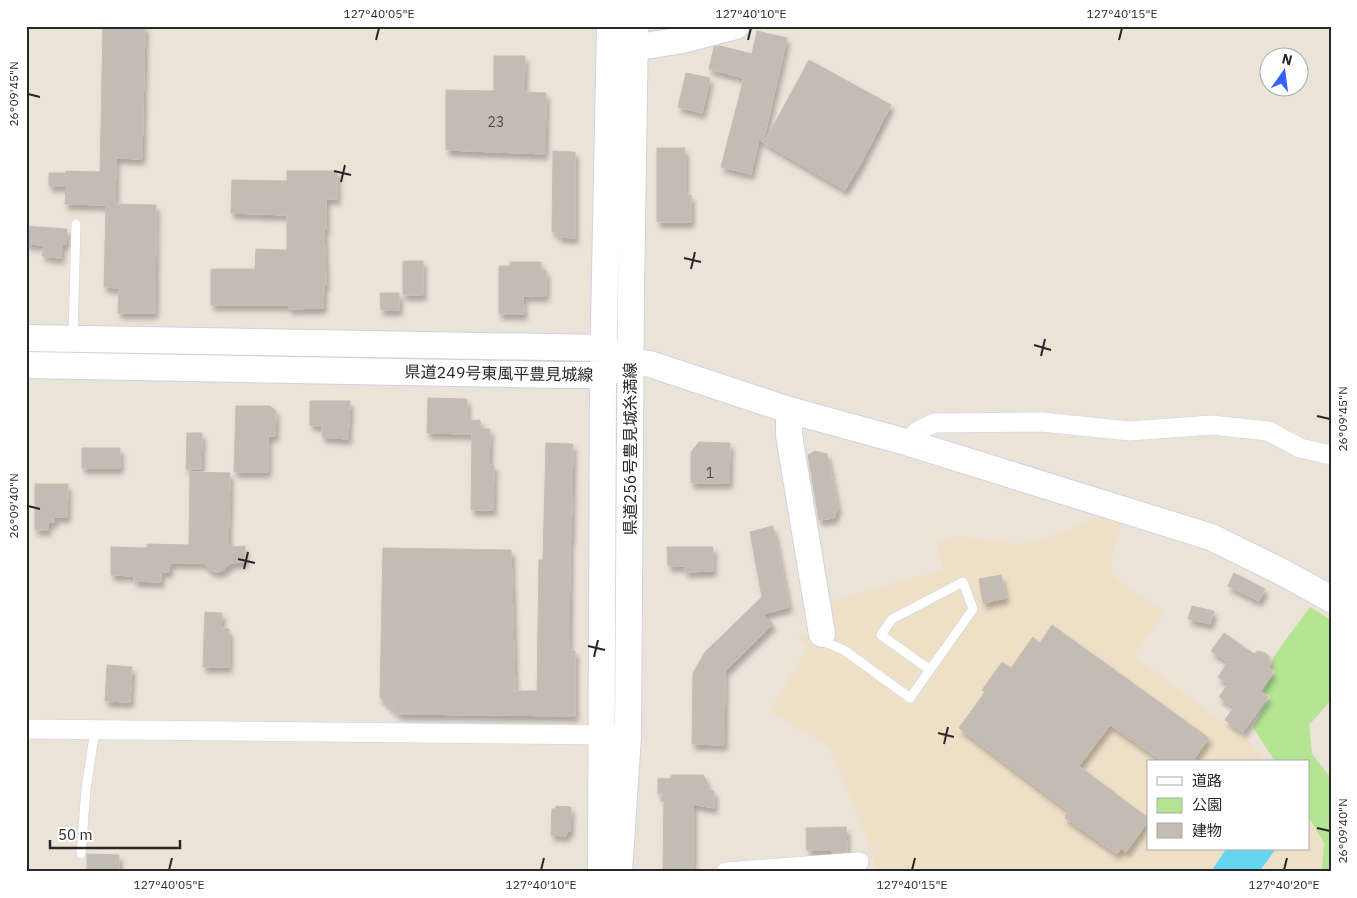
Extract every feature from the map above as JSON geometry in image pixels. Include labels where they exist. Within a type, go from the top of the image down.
[{"type":"main road","name":"県道256号豊見城糸満線","points":[[600,872],[603,375],[610,26]]},
{"type":"main road","points":[[609,52],[635,37],[683,40],[736,26]]},
{"type":"main road","name":"県道256号豊見城糸満線","points":[[619,872],[628,736],[630,361],[635,37]]},
{"type":"main road","name":"県道249号東風平豊見城線","points":[[26,338],[604,348],[630,361]]},
{"type":"main road","points":[[630,361],[650,364],[789,410],[906,442],[1211,537],[1284,573],[1331,599]]},
{"type":"main road","name":"県道249号東風平豊見城線","points":[[26,365],[603,375],[630,361]]},
{"type":"main road","points":[[789,410],[789,435],[823,638]]},
{"type":"street","points":[[906,442],[918,431],[934,423],[1042,422],[1130,431],[1211,425],[1268,430],[1300,448],[1331,455]]},
{"type":"street","points":[[26,729],[628,736]]},
{"type":"street","points":[[738,871],[859,862]]},
{"type":"lane","points":[[73,338],[76,224]]},
{"type":"lane","points":[[823,638],[844,650],[910,698],[930,670],[973,609],[963,582],[892,619],[881,635],[930,670]]},
{"type":"lane","points":[[81,854],[86,789],[95,730]]},
{"type":"shaded area","points":[[1103,516],[1122,524],[1111,558],[1112,574],[1119,582],[1166,612],[1133,656],[1247,739],[1263,760],[1147,760],[1147,850],[1310,850],[1310,824],[1324,843],[1322,869],[1318,872],[875,872],[873,852],[829,747],[770,711],[809,646],[797,637],[833,631],[830,601],[943,570],[936,542],[961,536],[1020,544],[1050,537]]},
{"type":"green space","points":[[1310,607],[1331,620],[1331,700],[1309,725],[1312,754],[1331,778],[1331,872],[1318,872],[1322,868],[1324,843],[1310,819],[1310,760],[1274,760],[1253,727],[1270,697],[1263,691],[1276,671],[1271,668],[1274,656]]},
{"type":"water","points":[[1225,850],[1275,850],[1259,872],[1211,872]]},
{"type":"building","points":[[103,26],[145,26],[142,159],[116,158],[115,204],[156,205],[155,313],[118,313],[119,288],[104,287],[106,205],[65,204],[66,186],[49,186],[49,173],[66,173],[66,171],[100,172]]},
{"type":"building","points":[[757,31],[787,38],[763,142],[759,139],[751,174],[721,167],[744,78],[709,69],[714,47],[720,46],[752,54]]},
{"type":"building","points":[[494,56],[525,56],[524,92],[546,93],[545,154],[446,150],[446,90],[494,91]]},
{"type":"building","points":[[809,60],[891,105],[845,190],[764,143]]},
{"type":"building","points":[[686,73],[710,78],[702,113],[678,107]]},
{"type":"building","points":[[657,148],[685,148],[685,195],[691,195],[691,222],[657,222]]},
{"type":"building","points":[[553,151],[575,152],[575,238],[558,237],[558,232],[552,232]]},
{"type":"building","points":[[287,171],[337,171],[337,199],[326,199],[326,229],[324,229],[326,285],[324,285],[323,308],[289,309],[289,305],[211,305],[211,269],[255,269],[256,249],[287,250],[287,215],[231,213],[232,180],[287,181]]},
{"type":"building","points":[[26,226],[67,229],[66,244],[62,244],[61,258],[42,256],[44,245],[26,244]]},
{"type":"building","points":[[403,261],[423,261],[423,295],[403,295]]},
{"type":"building","points":[[510,262],[541,262],[541,270],[546,270],[546,296],[523,296],[524,314],[499,314],[499,266],[510,266]]},
{"type":"building","points":[[380,293],[399,293],[399,310],[381,310]]},
{"type":"building","points":[[428,398],[467,399],[467,421],[480,420],[481,429],[490,429],[489,465],[494,465],[493,510],[471,510],[472,434],[427,433]]},
{"type":"building","points":[[310,401],[350,401],[348,439],[322,437],[322,426],[310,425]]},
{"type":"building","points":[[236,406],[270,406],[276,411],[275,436],[268,436],[268,472],[234,472]]},
{"type":"building","points":[[187,433],[202,433],[201,469],[186,469]]},
{"type":"building","points":[[699,442],[730,443],[729,483],[691,483],[691,452]]},
{"type":"building","points":[[546,443],[573,444],[569,650],[575,651],[575,716],[398,714],[380,697],[383,548],[511,550],[515,691],[537,691],[539,560],[543,560]]},
{"type":"building","points":[[82,448],[120,448],[120,468],[82,468]]},
{"type":"building","points":[[815,451],[827,454],[838,508],[834,518],[819,520],[808,455]]},
{"type":"building","points":[[190,472],[230,473],[228,547],[245,546],[245,562],[231,563],[224,570],[217,572],[210,570],[203,563],[170,563],[169,572],[161,572],[161,582],[134,581],[134,576],[111,575],[111,547],[147,548],[147,544],[189,545]]},
{"type":"building","points":[[35,484],[68,484],[67,517],[54,517],[54,522],[48,522],[48,530],[35,530]]},
{"type":"building","points":[[773,526],[789,607],[763,614],[773,624],[725,671],[724,745],[692,744],[693,673],[705,652],[762,597],[750,532]]},
{"type":"building","points":[[667,547],[713,547],[713,571],[685,572],[685,566],[668,566]]},
{"type":"building","points":[[1234,573],[1265,589],[1259,601],[1228,586]]},
{"type":"building","points":[[1001,575],[1006,598],[983,603],[979,579]]},
{"type":"building","points":[[1192,606],[1214,611],[1210,624],[1188,619]]},
{"type":"building","points":[[205,612],[222,613],[221,628],[229,629],[229,667],[203,667]]},
{"type":"building","points":[[1052,625],[1209,738],[1193,760],[1161,760],[1110,725],[1079,766],[1147,817],[1147,823],[1126,852],[1121,848],[1117,854],[1065,818],[1067,810],[959,728],[985,692],[982,690],[1002,662],[1011,668],[1033,637],[1040,643]]},
{"type":"building","points":[[1224,633],[1254,654],[1258,651],[1269,656],[1269,669],[1273,672],[1260,692],[1268,697],[1243,732],[1225,720],[1234,707],[1219,697],[1228,684],[1218,677],[1228,662],[1211,651]]},
{"type":"building","points":[[107,665],[132,667],[130,702],[105,701]]},
{"type":"building","points":[[672,775],[703,775],[707,781],[706,788],[714,791],[714,808],[693,804],[693,869],[663,870],[664,801],[661,801],[663,793],[658,794],[658,778],[669,779]]},
{"type":"building","points":[[556,806],[571,807],[570,831],[567,832],[566,836],[551,835],[552,809],[555,809]]},
{"type":"building","points":[[846,827],[847,852],[832,853],[832,850],[807,850],[806,828]]},
{"type":"building","points":[[87,854],[119,855],[119,872],[87,872]]}]
